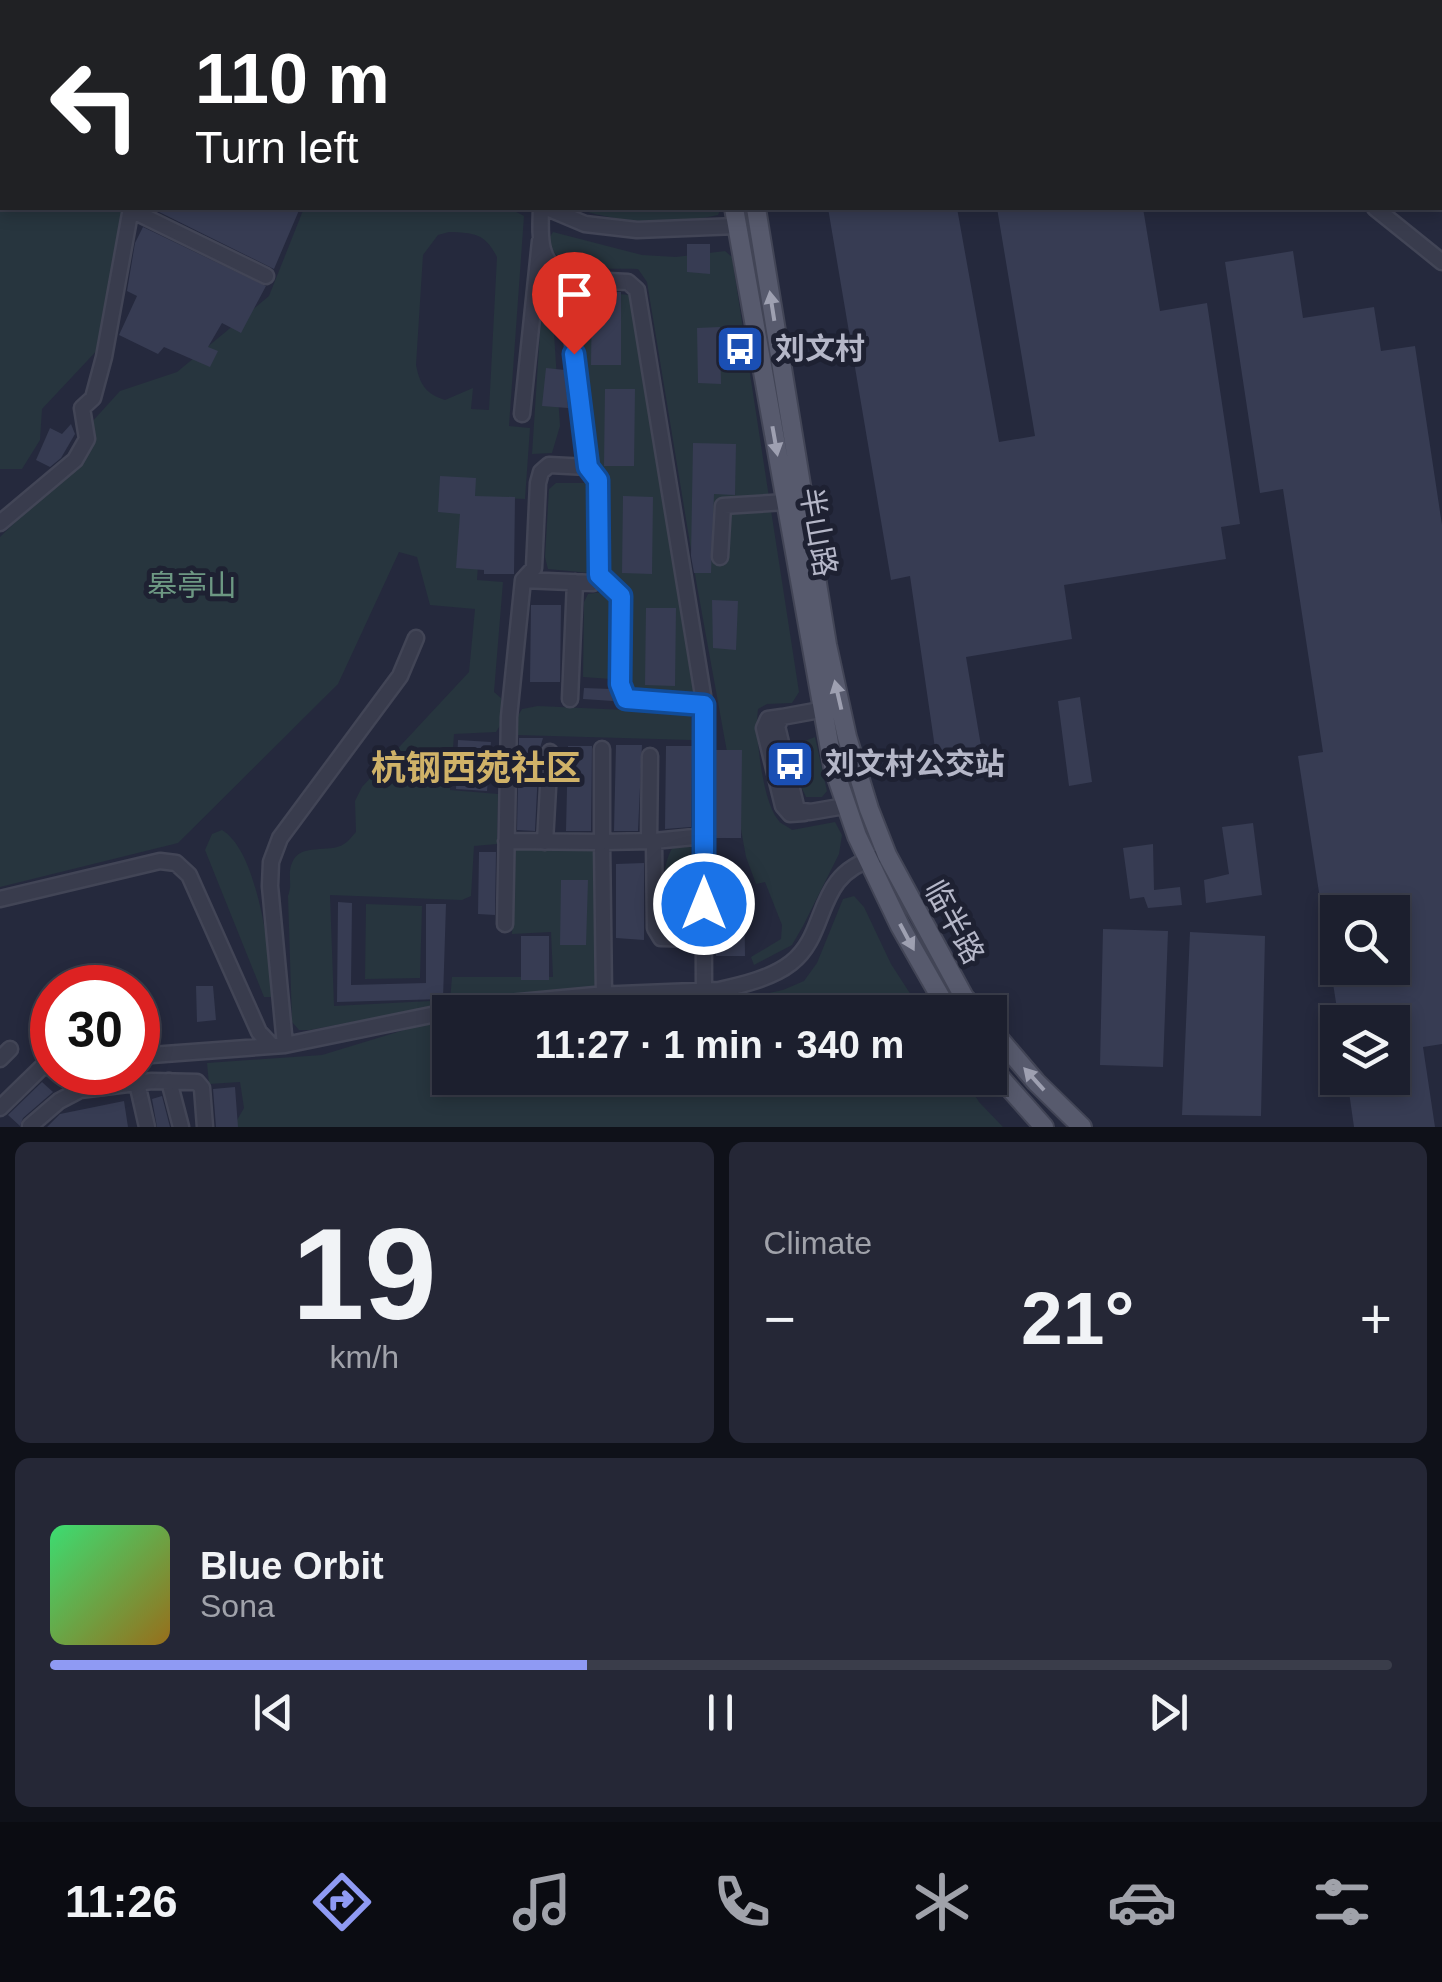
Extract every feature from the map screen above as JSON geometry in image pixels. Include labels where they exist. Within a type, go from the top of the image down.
[{"type":"main road","name":"半山路","points":[[756,210],[827,645],[878,857]]},
{"type":"main road","name":"半山路","points":[[735,216],[820,710],[845,806],[878,857]]},
{"type":"main road","name":"临半路","points":[[878,857],[900,926],[939,995]]},
{"type":"main road","name":"临半路","points":[[878,857],[963,995]]},
{"type":"main road","points":[[1007,1048],[1082,1127]]},
{"type":"main road","points":[[1007,1085],[1044,1127]]},
{"type":"street","points":[[0,523],[75,460],[87,439],[82,408],[93,398],[104,357],[131,210]]},
{"type":"street","points":[[135,210],[266,276]]},
{"type":"street","points":[[522,414],[544,210]]},
{"type":"street","points":[[549,210],[585,224],[637,230],[735,216]]},
{"type":"street","points":[[1377,210],[1442,262]]},
{"type":"street","points":[[540,240],[549,267],[565,279],[628,282],[637,290],[704,705],[704,991]]},
{"type":"street","points":[[523,580],[593,583],[599,575],[598,480],[588,467],[565,279]]},
{"type":"street","points":[[504,924],[509,717],[523,580],[534,568],[541,472],[549,465],[588,467]]},
{"type":"street","points":[[720,557],[723,506],[786,502]]},
{"type":"street","points":[[599,575],[621,596],[620,684],[626,699],[704,705]]},
{"type":"street","points":[[570,699],[575,582]]},
{"type":"street","points":[[278,1045],[271,862],[280,838],[400,676],[416,638]]},
{"type":"street","points":[[820,710],[782,716],[777,726],[797,810],[810,812],[845,806]]},
{"type":"street","points":[[602,749],[604,994]]},
{"type":"street","points":[[544,842],[550,752]]},
{"type":"street","points":[[650,756],[655,928],[661,938],[704,938]]},
{"type":"street","points":[[506,842],[652,841],[704,836]]},
{"type":"street","points":[[160,1054],[278,1045],[475,1006],[736,986],[794,962],[840,876],[878,857]]},
{"type":"street","points":[[0,899],[160,861],[176,863],[190,875],[258,1032],[278,1045]]},
{"type":"street","points":[[0,1108],[30,1078]]},
{"type":"street","points":[[168,1081],[181,1127]]},
{"type":"street","points":[[160,1082],[196,1082],[202,1088],[205,1127]]},
{"type":"street","points":[[30,1126],[71,1095]]},
{"type":"street","points":[[140,1095],[147,1127]]},
{"type":"green space","points":[[0,210],[124,210],[102,345],[42,409],[40,440],[22,469],[0,469]]},
{"type":"green space","name":"皋亭山","points":[[303,210],[513,210],[524,216],[509,426],[530,428],[525,499],[483,497],[477,580],[503,582],[494,692],[501,698],[501,724],[496,732],[454,734],[450,790],[498,794],[497,844],[474,846],[471,896],[462,900],[330,895],[334,1006],[432,1001],[432,1007],[310,1030],[299,1030],[292,1022],[288,896],[292,863],[308,850],[338,847],[349,840],[356,832],[355,801],[362,787],[469,672],[475,609],[430,605],[417,557],[399,552],[338,684],[178,843],[0,887],[0,537],[57,481],[90,424],[120,391],[177,372],[269,296]],"holes":[[[449,232],[483,239],[497,257],[489,410],[471,409],[473,388],[445,400],[433,395],[422,383],[416,365],[423,255],[438,235]]]},
{"type":"green space","points":[[582,210],[720,210],[718,215],[665,221],[628,220]]},
{"type":"green space","points":[[553,232],[642,255],[676,257],[725,251],[732,257],[799,692],[792,703],[767,704],[758,709],[764,784],[773,812],[792,830],[835,822],[842,835],[839,854],[792,945],[754,965],[751,957],[781,939],[782,925],[765,882],[756,884],[746,857],[647,282],[638,269],[585,267],[562,259],[553,252],[548,240]]},
{"type":"green space","points":[[543,286],[551,287],[560,426],[552,453],[532,454]]},
{"type":"green space","points":[[575,289],[629,295],[694,695],[635,691],[631,680],[628,595],[610,575],[607,477],[595,463]]},
{"type":"green space","points":[[556,483],[587,483],[592,491],[590,573],[548,569],[545,557],[549,489]]},
{"type":"green space","points":[[602,592],[609,598],[611,679],[583,677],[584,602],[588,594]]},
{"type":"green space","points":[[538,706],[691,713],[692,740],[516,735],[516,719],[522,709]]},
{"type":"green space","points":[[815,737],[827,791],[822,797],[806,797],[792,746]]},
{"type":"green space","points":[[222,830],[235,842],[253,882],[275,997],[264,997],[205,850],[212,834]]},
{"type":"green space","points":[[673,847],[691,847],[691,920],[675,924],[667,908],[664,886]]},
{"type":"green space","name":"皋亭山","points":[[514,849],[598,851],[599,988],[519,995],[450,995],[452,977],[553,977],[551,932],[512,934]]},
{"type":"green space","points":[[854,896],[864,907],[891,964],[911,995],[759,995],[804,981],[817,963],[843,899]]},
{"type":"green space","points":[[366,904],[422,906],[420,978],[365,979]]},
{"type":"green space","points":[[432,1021],[432,1095],[975,1095],[1003,1127],[233,1127],[244,1108],[240,1082],[209,1084],[207,1063],[322,1055]]},
{"type":"building","points":[[155,210],[299,210],[274,269]]},
{"type":"building","points":[[828,210],[957,210],[999,442],[1035,436],[997,210],[1143,210],[1160,311],[1207,303],[1240,524],[1221,527],[1226,559],[1064,585],[1072,639],[966,657],[981,746],[936,755],[910,576],[891,580]]},
{"type":"building","points":[[143,227],[266,286],[241,333],[222,323],[208,347],[218,351],[210,367],[164,347],[158,354],[119,335],[137,296],[127,291],[135,243]]},
{"type":"building","points":[[687,244],[710,244],[710,274],[687,272]]},
{"type":"building","points":[[1293,251],[1303,318],[1374,307],[1381,351],[1415,346],[1442,525],[1442,1044],[1423,1047],[1435,1127],[1354,1127],[1349,1095],[1410,1095],[1410,1005],[1336,1005],[1333,985],[1410,985],[1410,895],[1320,895],[1320,899],[1298,756],[1323,752],[1283,489],[1260,493],[1225,262]]},
{"type":"building","points":[[592,291],[621,292],[621,365],[591,365]]},
{"type":"building","points":[[720,327],[721,384],[698,383],[697,328]]},
{"type":"building","points":[[546,368],[565,370],[568,408],[542,406]]},
{"type":"building","points":[[605,389],[635,389],[634,466],[604,466]]},
{"type":"building","points":[[71,424],[75,434],[61,458],[50,467],[36,460],[50,428],[62,434]]},
{"type":"building","points":[[693,443],[736,444],[735,495],[714,494],[711,573],[694,573],[691,556]]},
{"type":"building","points":[[440,476],[476,478],[475,496],[515,497],[514,574],[484,574],[484,570],[456,568],[460,514],[438,512]]},
{"type":"building","points":[[623,496],[653,497],[652,574],[622,573]]},
{"type":"building","points":[[712,600],[738,601],[736,650],[713,648]]},
{"type":"building","points":[[531,605],[561,605],[560,682],[530,682]]},
{"type":"building","points":[[646,608],[676,608],[675,686],[645,685]]},
{"type":"building","points":[[584,688],[611,689],[613,701],[583,699]]},
{"type":"building","points":[[1080,697],[1092,782],[1069,786],[1058,701]]},
{"type":"building","points":[[519,738],[543,738],[535,831],[517,830]]},
{"type":"building","points":[[458,740],[491,742],[487,791],[456,789]]},
{"type":"building","points":[[616,745],[642,745],[638,831],[614,831]]},
{"type":"building","points":[[568,746],[592,746],[591,831],[566,831]]},
{"type":"building","points":[[666,746],[692,746],[691,827],[665,829]]},
{"type":"building","points":[[716,750],[742,750],[741,838],[715,838]]},
{"type":"building","points":[[1253,823],[1262,895],[1206,903],[1204,880],[1229,874],[1222,827]]},
{"type":"building","points":[[1153,844],[1154,890],[1180,887],[1182,905],[1148,908],[1144,897],[1130,899],[1123,848]]},
{"type":"building","points":[[479,852],[496,852],[495,915],[478,914]]},
{"type":"building","points":[[644,863],[644,940],[616,938],[616,864]]},
{"type":"building","points":[[561,880],[588,880],[586,945],[560,945]]},
{"type":"building","points":[[717,881],[744,881],[745,956],[716,956]]},
{"type":"building","points":[[338,902],[352,903],[351,985],[426,983],[426,904],[446,904],[443,995],[432,995],[432,999],[337,1002]]},
{"type":"building","points":[[1103,929],[1168,931],[1163,1067],[1100,1065]]},
{"type":"building","points":[[1190,932],[1265,936],[1261,1116],[1182,1115]]},
{"type":"building","points":[[521,936],[549,936],[549,980],[521,980]]},
{"type":"building","points":[[196,986],[213,986],[216,1020],[197,1022]]},
{"type":"building","points":[[235,1087],[238,1127],[216,1127],[213,1089]]},
{"type":"building","points":[[30,1094],[50,1095],[23,1118],[20,1126],[8,1115]]},
{"type":"building","points":[[162,1096],[170,1127],[157,1127],[152,1099]]},
{"type":"building","points":[[124,1101],[128,1127],[47,1127],[60,1114]]},
{"type":"place","name":"刘文村","points":[[740,349]]},
{"type":"place","name":"刘文村公交站","points":[[790,764]]},
{"type":"district","name":"杭钢西苑社区","points":[[476,768]]},
{"type":"route","points":[[574,354],[588,467],[598,480],[599,575],[621,596],[620,684],[626,699],[704,705],[704,904]]}]
